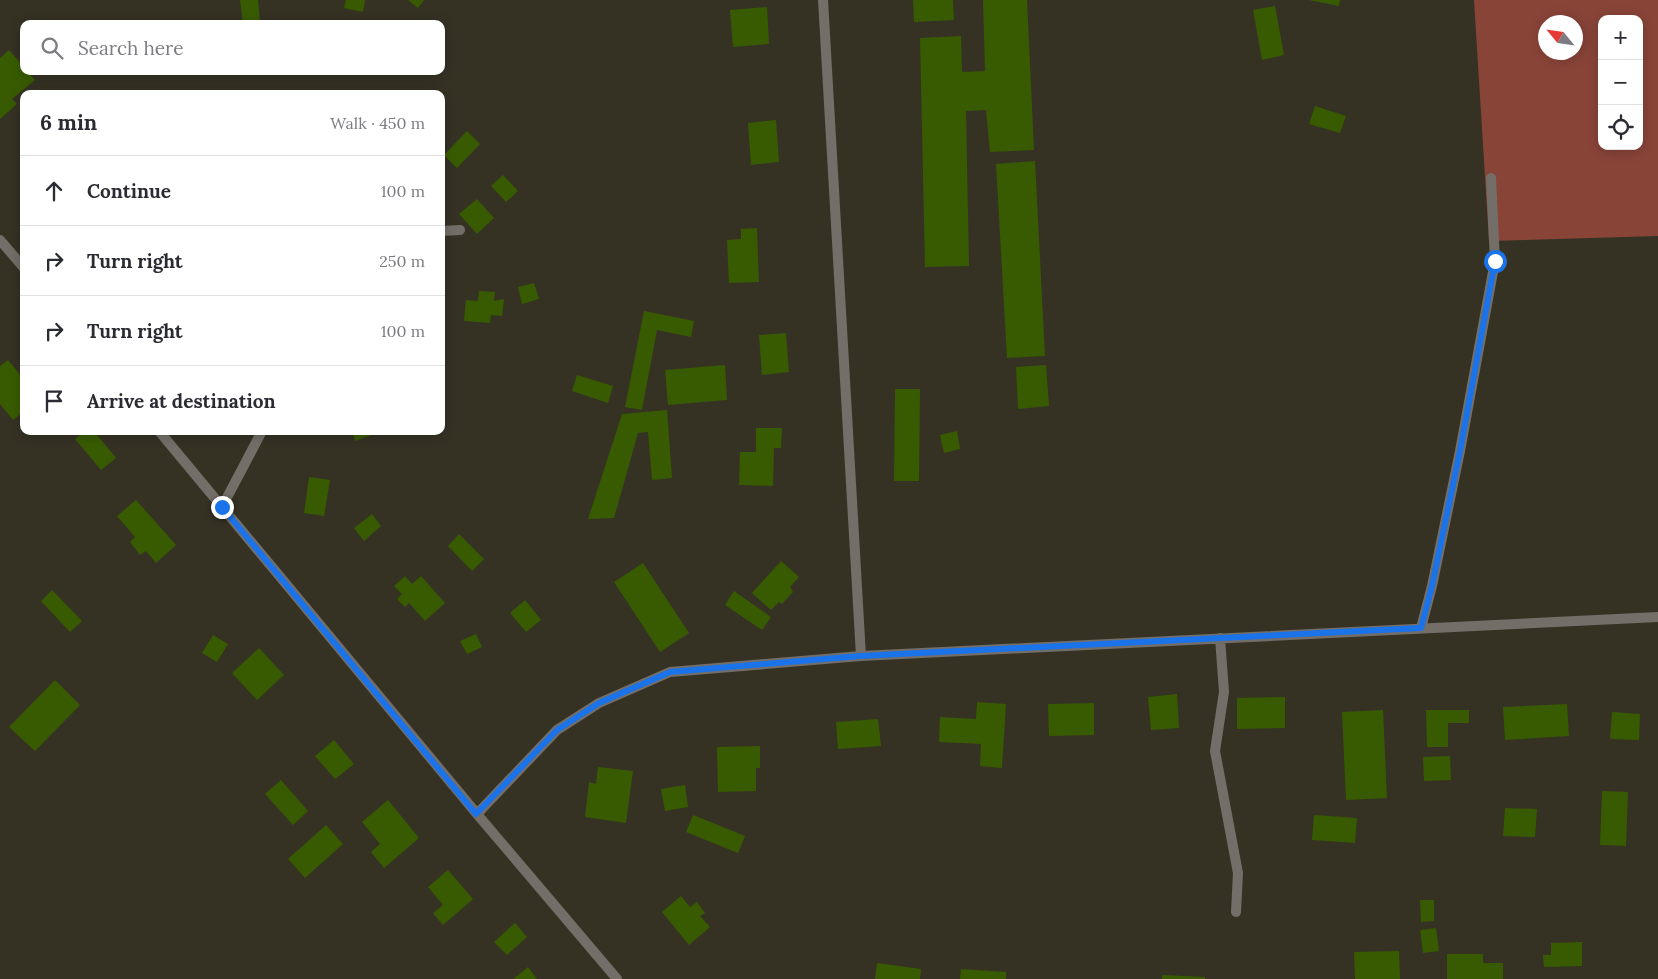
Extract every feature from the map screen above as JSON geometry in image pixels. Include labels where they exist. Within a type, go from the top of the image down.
[{"type":"street","points":[[822,0],[860,656]]},
{"type":"street","points":[[1421,628],[1432,586],[1460,451],[1495,261],[1491,178]]},
{"type":"street","points":[[445,231],[460,230]]},
{"type":"street","points":[[0,240],[20,263]]},
{"type":"street","points":[[162,435],[476,814],[616,979]]},
{"type":"street","points":[[222,507],[260,435]]},
{"type":"street","points":[[476,814],[557,730],[599,703],[670,672],[860,656],[1658,617]]},
{"type":"street","points":[[1220,638],[1224,692],[1215,751],[1238,873],[1236,912]]},
{"type":"shaded area","points":[[1474,0],[1658,0],[1658,236],[1489,241]]},
{"type":"building","points":[[240,0],[258,0],[260,20],[242,20]]},
{"type":"building","points":[[346,0],[365,0],[363,12],[344,8]]},
{"type":"building","points":[[408,0],[424,0],[418,8]]},
{"type":"building","points":[[913,0],[953,0],[954,20],[914,22]]},
{"type":"building","points":[[983,0],[1027,0],[1034,150],[990,152],[986,110],[966,111],[969,266],[925,267],[920,38],[961,36],[962,72],[985,71]]},
{"type":"building","points":[[1309,0],[1340,0],[1339,6]]},
{"type":"building","points":[[1275,6],[1284,55],[1262,60],[1253,10]]},
{"type":"building","points":[[767,7],[769,44],[733,47],[730,10]]},
{"type":"building","points":[[9,50],[20,62],[20,75],[31,75],[35,80],[23,90],[20,90],[20,92],[12,99],[17,104],[0,119],[0,58]]},
{"type":"building","points":[[1315,106],[1346,116],[1340,133],[1309,124]]},
{"type":"building","points":[[776,120],[779,162],[751,165],[748,123]]},
{"type":"building","points":[[467,131],[480,144],[457,168],[445,154]]},
{"type":"building","points":[[1035,161],[1045,356],[1007,358],[996,164]]},
{"type":"building","points":[[503,175],[518,191],[506,202],[491,186]]},
{"type":"building","points":[[477,199],[494,218],[477,234],[459,214]]},
{"type":"building","points":[[757,228],[759,282],[729,283],[727,240],[741,239],[741,229]]},
{"type":"building","points":[[534,283],[539,299],[522,304],[518,287]]},
{"type":"building","points":[[479,291],[495,292],[494,301],[504,299],[502,316],[491,315],[490,323],[464,321],[466,300],[478,301]]},
{"type":"building","points":[[644,311],[694,321],[691,337],[657,330],[642,410],[625,407]]},
{"type":"building","points":[[786,333],[789,372],[762,375],[759,335]]},
{"type":"building","points":[[8,360],[20,374],[20,414],[13,420],[0,404],[0,366]]},
{"type":"building","points":[[725,365],[727,400],[668,405],[665,370]]},
{"type":"building","points":[[1046,365],[1049,406],[1018,409],[1016,367]]},
{"type":"building","points":[[577,375],[613,386],[608,403],[572,391]]},
{"type":"building","points":[[895,389],[920,389],[919,481],[894,481]]},
{"type":"building","points":[[667,410],[672,478],[652,480],[648,432],[638,433],[614,518],[588,519],[622,414]]},
{"type":"building","points":[[756,428],[782,428],[781,448],[774,448],[773,486],[739,485],[740,452],[756,452]]},
{"type":"building","points":[[957,431],[960,449],[944,453],[940,435]]},
{"type":"building","points":[[80,435],[97,435],[116,458],[101,470],[75,439]]},
{"type":"building","points":[[353,435],[371,435],[355,441]]},
{"type":"building","points":[[309,477],[330,480],[324,516],[304,513]]},
{"type":"building","points":[[136,500],[176,545],[156,563],[146,551],[140,555],[130,542],[135,537],[117,516]]},
{"type":"building","points":[[372,514],[381,526],[364,541],[354,528]]},
{"type":"building","points":[[459,534],[484,559],[472,571],[448,546]]},
{"type":"building","points":[[781,561],[799,577],[790,587],[793,592],[782,604],[779,602],[771,610],[752,593]]},
{"type":"building","points":[[643,563],[689,633],[660,652],[614,582]]},
{"type":"building","points":[[405,576],[412,584],[421,576],[445,603],[425,621],[409,603],[405,607],[397,599],[402,594],[394,586]]},
{"type":"building","points":[[52,590],[82,621],[70,632],[41,601]]},
{"type":"building","points":[[734,591],[771,617],[762,630],[725,605]]},
{"type":"building","points":[[525,600],[541,620],[526,632],[510,613]]},
{"type":"building","points":[[476,634],[482,647],[467,654],[460,641]]},
{"type":"building","points":[[213,635],[228,644],[217,662],[202,653]]},
{"type":"building","points":[[259,648],[284,675],[257,700],[232,673]]},
{"type":"building","points":[[55,680],[80,705],[35,751],[9,727]]},
{"type":"building","points":[[1177,694],[1179,728],[1151,730],[1148,697]]},
{"type":"building","points":[[1285,697],[1285,728],[1237,729],[1237,698]]},
{"type":"building","points":[[977,702],[1006,704],[1002,768],[980,766],[981,744],[939,742],[940,717],[976,719]]},
{"type":"building","points":[[1094,703],[1094,735],[1049,736],[1048,704]]},
{"type":"building","points":[[1567,704],[1569,736],[1505,740],[1503,707]]},
{"type":"building","points":[[1383,710],[1387,798],[1346,800],[1342,712]]},
{"type":"building","points":[[1426,710],[1469,710],[1469,723],[1448,723],[1448,747],[1427,747]]},
{"type":"building","points":[[1612,712],[1640,714],[1639,740],[1610,739]]},
{"type":"building","points":[[878,719],[881,746],[838,749],[836,722]]},
{"type":"building","points":[[334,740],[354,764],[335,779],[315,756]]},
{"type":"building","points":[[760,746],[760,768],[756,768],[756,791],[718,792],[717,747]]},
{"type":"building","points":[[1450,756],[1451,780],[1424,781],[1423,757]]},
{"type":"building","points":[[598,767],[633,771],[626,823],[585,817],[589,782],[596,784]]},
{"type":"building","points":[[281,780],[308,811],[293,825],[265,794]]},
{"type":"building","points":[[685,785],[688,807],[665,811],[661,789]]},
{"type":"building","points":[[1602,791],[1628,792],[1626,846],[1600,845]]},
{"type":"building","points":[[388,800],[419,838],[384,868],[371,852],[380,844],[362,822]]},
{"type":"building","points":[[1505,808],[1537,809],[1535,837],[1503,836]]},
{"type":"building","points":[[693,815],[745,836],[738,853],[686,832]]},
{"type":"building","points":[[1314,815],[1357,818],[1355,843],[1312,840]]},
{"type":"building","points":[[326,825],[343,844],[305,878],[288,859]]},
{"type":"building","points":[[448,870],[473,899],[443,925],[433,913],[443,905],[428,887]]},
{"type":"building","points":[[681,896],[690,907],[697,902],[705,913],[700,916],[710,927],[689,945],[662,912]]},
{"type":"building","points":[[1420,900],[1434,900],[1434,921],[1421,922]]},
{"type":"building","points":[[515,923],[527,937],[507,955],[494,942]]},
{"type":"building","points":[[1436,928],[1439,951],[1423,953],[1420,930]]},
{"type":"building","points":[[1582,942],[1582,966],[1544,967],[1543,955],[1551,955],[1551,943]]},
{"type":"building","points":[[1399,951],[1400,979],[1355,979],[1354,952]]},
{"type":"building","points":[[1447,954],[1483,954],[1483,963],[1503,963],[1503,979],[1447,979]]},
{"type":"building","points":[[877,963],[921,969],[920,979],[875,979]]},
{"type":"building","points":[[528,967],[537,979],[513,979]]},
{"type":"building","points":[[961,969],[1006,972],[1006,979],[960,979]]},
{"type":"building","points":[[1162,975],[1205,977],[1205,979],[1162,979]]},
{"type":"route","points":[[222,507],[476,814],[557,730],[599,703],[670,672],[860,656],[1421,628],[1432,586],[1460,451],[1495,261]]}]
